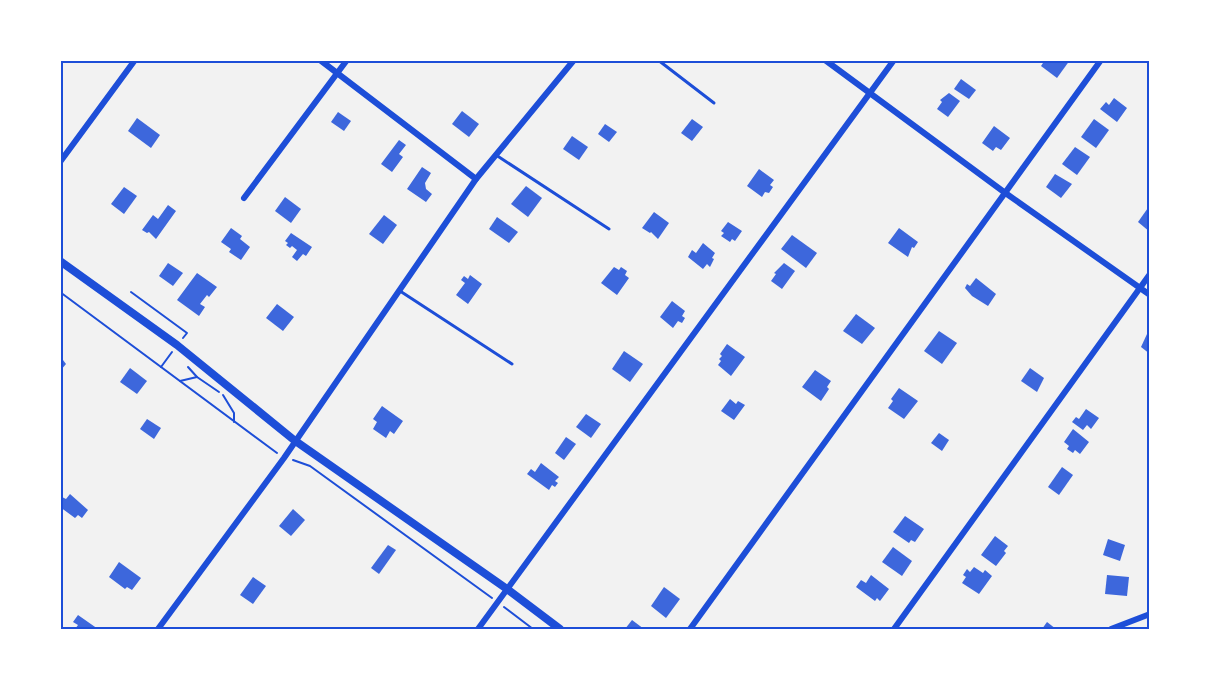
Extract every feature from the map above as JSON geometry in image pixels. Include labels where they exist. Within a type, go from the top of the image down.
[{"type":"street","points":[[60,162],[135,60]]},
{"type":"street","points":[[320,60],[476,179]]},
{"type":"street","points":[[244,198],[347,60]]},
{"type":"street","points":[[158,629],[284,458],[294,440],[476,179],[574,60]]},
{"type":"street","points":[[825,60],[868,94],[1150,295]]},
{"type":"street","points":[[478,629],[894,60]]},
{"type":"street","points":[[690,629],[1101,60]]},
{"type":"street","points":[[60,261],[177,345],[294,440],[507,589],[560,629]]},
{"type":"street","points":[[894,629],[1150,274]]},
{"type":"street","points":[[1112,629],[1150,614]]},
{"type":"lane","points":[[658,60],[714,103]]},
{"type":"lane","points":[[496,155],[609,229]]},
{"type":"lane","points":[[399,290],[512,364]]},
{"type":"path","points":[[60,292],[284,458],[310,466],[533,629]]},
{"type":"path","points":[[181,360],[197,377],[223,395],[234,413],[234,422]]},
{"type":"path","points":[[180,381],[197,377]]},
{"type":"building","points":[[1045,60],[1070,60],[1057,78],[1041,66]]},
{"type":"building","points":[[961,79],[976,90],[969,99],[954,89]]},
{"type":"building","points":[[949,93],[960,101],[948,117],[937,109],[942,102],[940,100]]},
{"type":"building","points":[[1114,98],[1127,108],[1117,122],[1100,109],[1106,102],[1109,105]]},
{"type":"building","points":[[462,111],[479,124],[469,137],[452,124]]},
{"type":"building","points":[[338,112],[351,121],[344,131],[331,122]]},
{"type":"building","points":[[137,118],[160,135],[151,148],[128,131]]},
{"type":"building","points":[[692,119],[703,127],[692,141],[681,133]]},
{"type":"building","points":[[1094,119],[1109,130],[1096,148],[1081,137]]},
{"type":"building","points":[[605,124],[617,132],[609,142],[598,134]]},
{"type":"building","points":[[994,126],[1010,138],[1001,150],[996,147],[993,151],[982,143]]},
{"type":"building","points":[[572,136],[588,147],[579,160],[563,149]]},
{"type":"building","points":[[399,140],[406,145],[399,154],[403,157],[392,172],[381,164]]},
{"type":"building","points":[[1075,147],[1090,157],[1077,175],[1062,164]]},
{"type":"building","points":[[422,167],[431,173],[425,183],[426,189],[432,194],[426,202],[407,189]]},
{"type":"building","points":[[759,169],[774,180],[770,185],[773,187],[769,193],[765,192],[762,197],[747,186]]},
{"type":"building","points":[[1055,174],[1072,184],[1061,198],[1046,187]]},
{"type":"building","points":[[526,186],[542,198],[528,217],[511,204]]},
{"type":"building","points":[[124,187],[137,196],[124,214],[111,204]]},
{"type":"building","points":[[285,197],[301,209],[291,223],[275,211]]},
{"type":"building","points":[[168,205],[176,211],[156,239],[149,232],[142,230],[153,215],[158,219]]},
{"type":"building","points":[[1150,205],[1150,232],[1138,222]]},
{"type":"building","points":[[654,212],[669,223],[658,239],[651,232],[642,228]]},
{"type":"building","points":[[384,215],[397,225],[383,244],[369,234]]},
{"type":"building","points":[[497,217],[518,232],[509,243],[489,229]]},
{"type":"building","points":[[728,222],[742,231],[735,241],[732,239],[730,242],[721,236],[724,233],[721,231]]},
{"type":"building","points":[[231,228],[242,236],[240,239],[250,247],[241,260],[229,252],[231,249],[221,242]]},
{"type":"building","points":[[899,228],[918,242],[914,248],[912,247],[908,257],[888,243]]},
{"type":"building","points":[[291,233],[312,247],[306,256],[303,254],[297,261],[292,257],[297,250],[286,245],[288,243],[285,241]]},
{"type":"building","points":[[792,235],[817,253],[806,268],[781,249]]},
{"type":"building","points":[[703,243],[715,253],[710,267],[707,264],[703,269],[688,257],[692,250],[696,253]]},
{"type":"building","points":[[168,263],[183,273],[173,286],[159,276]]},
{"type":"building","points":[[784,263],[795,271],[782,289],[771,281],[776,274],[774,273]]},
{"type":"building","points":[[614,267],[619,270],[621,267],[627,271],[625,275],[629,278],[617,295],[601,283]]},
{"type":"building","points":[[197,273],[217,287],[200,304],[205,307],[199,316],[177,300]]},
{"type":"building","points":[[470,275],[482,284],[468,304],[456,295],[465,283],[461,280],[464,276],[468,279]]},
{"type":"building","points":[[976,278],[996,294],[988,306],[972,296],[965,288],[967,284],[970,286]]},
{"type":"building","points":[[672,301],[685,311],[682,323],[678,321],[673,328],[660,317]]},
{"type":"building","points":[[277,304],[294,317],[283,331],[266,318]]},
{"type":"building","points":[[856,314],[875,328],[862,344],[843,331]]},
{"type":"building","points":[[939,331],[957,343],[942,364],[924,351]]},
{"type":"building","points":[[1147,334],[1150,336],[1150,354],[1141,347]]},
{"type":"building","points":[[727,344],[745,357],[731,376],[718,365],[722,356],[720,354]]},
{"type":"building","points":[[624,351],[643,364],[630,382],[612,369]]},
{"type":"building","points":[[60,356],[66,364],[60,371]]},
{"type":"building","points":[[130,368],[147,381],[137,394],[120,382]]},
{"type":"building","points":[[1030,368],[1044,378],[1037,392],[1021,381]]},
{"type":"building","points":[[815,370],[831,381],[821,401],[802,387]]},
{"type":"building","points":[[899,388],[918,401],[904,419],[888,408]]},
{"type":"building","points":[[730,399],[736,404],[738,401],[745,405],[734,420],[721,411]]},
{"type":"building","points":[[382,406],[403,421],[394,434],[390,431],[386,438],[373,429],[377,422],[373,419]]},
{"type":"building","points":[[1086,409],[1099,418],[1091,429],[1087,425],[1083,430],[1072,422],[1076,417],[1079,419]]},
{"type":"building","points":[[586,414],[601,424],[591,438],[576,427]]},
{"type":"building","points":[[147,419],[161,428],[154,439],[140,429]]},
{"type":"building","points":[[1073,429],[1089,442],[1080,454],[1075,450],[1073,453],[1067,449],[1069,446],[1064,442]]},
{"type":"building","points":[[939,433],[949,440],[942,451],[931,443]]},
{"type":"building","points":[[566,437],[576,444],[564,460],[555,453]]},
{"type":"building","points":[[541,463],[559,477],[555,481],[558,483],[555,487],[552,485],[549,490],[527,474],[531,469],[535,472]]},
{"type":"building","points":[[1062,467],[1073,475],[1059,495],[1048,487]]},
{"type":"building","points":[[70,494],[88,510],[82,518],[78,515],[75,518],[60,507],[62,497],[66,499]]},
{"type":"building","points":[[293,509],[305,520],[291,536],[279,526]]},
{"type":"building","points":[[905,516],[924,529],[915,542],[911,540],[909,543],[893,532]]},
{"type":"building","points":[[995,536],[1008,546],[1004,551],[1006,553],[996,566],[981,555]]},
{"type":"building","points":[[1108,539],[1125,545],[1120,561],[1103,555]]},
{"type":"building","points":[[388,545],[396,550],[379,574],[371,568]]},
{"type":"building","points":[[893,547],[912,561],[902,576],[882,562]]},
{"type":"building","points":[[119,562],[141,578],[132,590],[127,587],[125,589],[109,577]]},
{"type":"building","points":[[974,567],[983,573],[985,570],[992,576],[979,594],[962,583],[967,569],[970,572]]},
{"type":"building","points":[[871,575],[889,589],[880,601],[877,598],[875,601],[856,587],[861,580],[866,583]]},
{"type":"building","points":[[1107,575],[1129,577],[1127,596],[1105,594]]},
{"type":"building","points":[[253,577],[266,586],[253,604],[240,595]]},
{"type":"building","points":[[664,587],[680,599],[666,618],[651,606]]},
{"type":"building","points":[[78,615],[98,629],[75,629],[78,625],[73,622]]},
{"type":"building","points":[[632,620],[644,629],[625,629]]},
{"type":"building","points":[[1047,622],[1056,629],[1042,629]]}]
